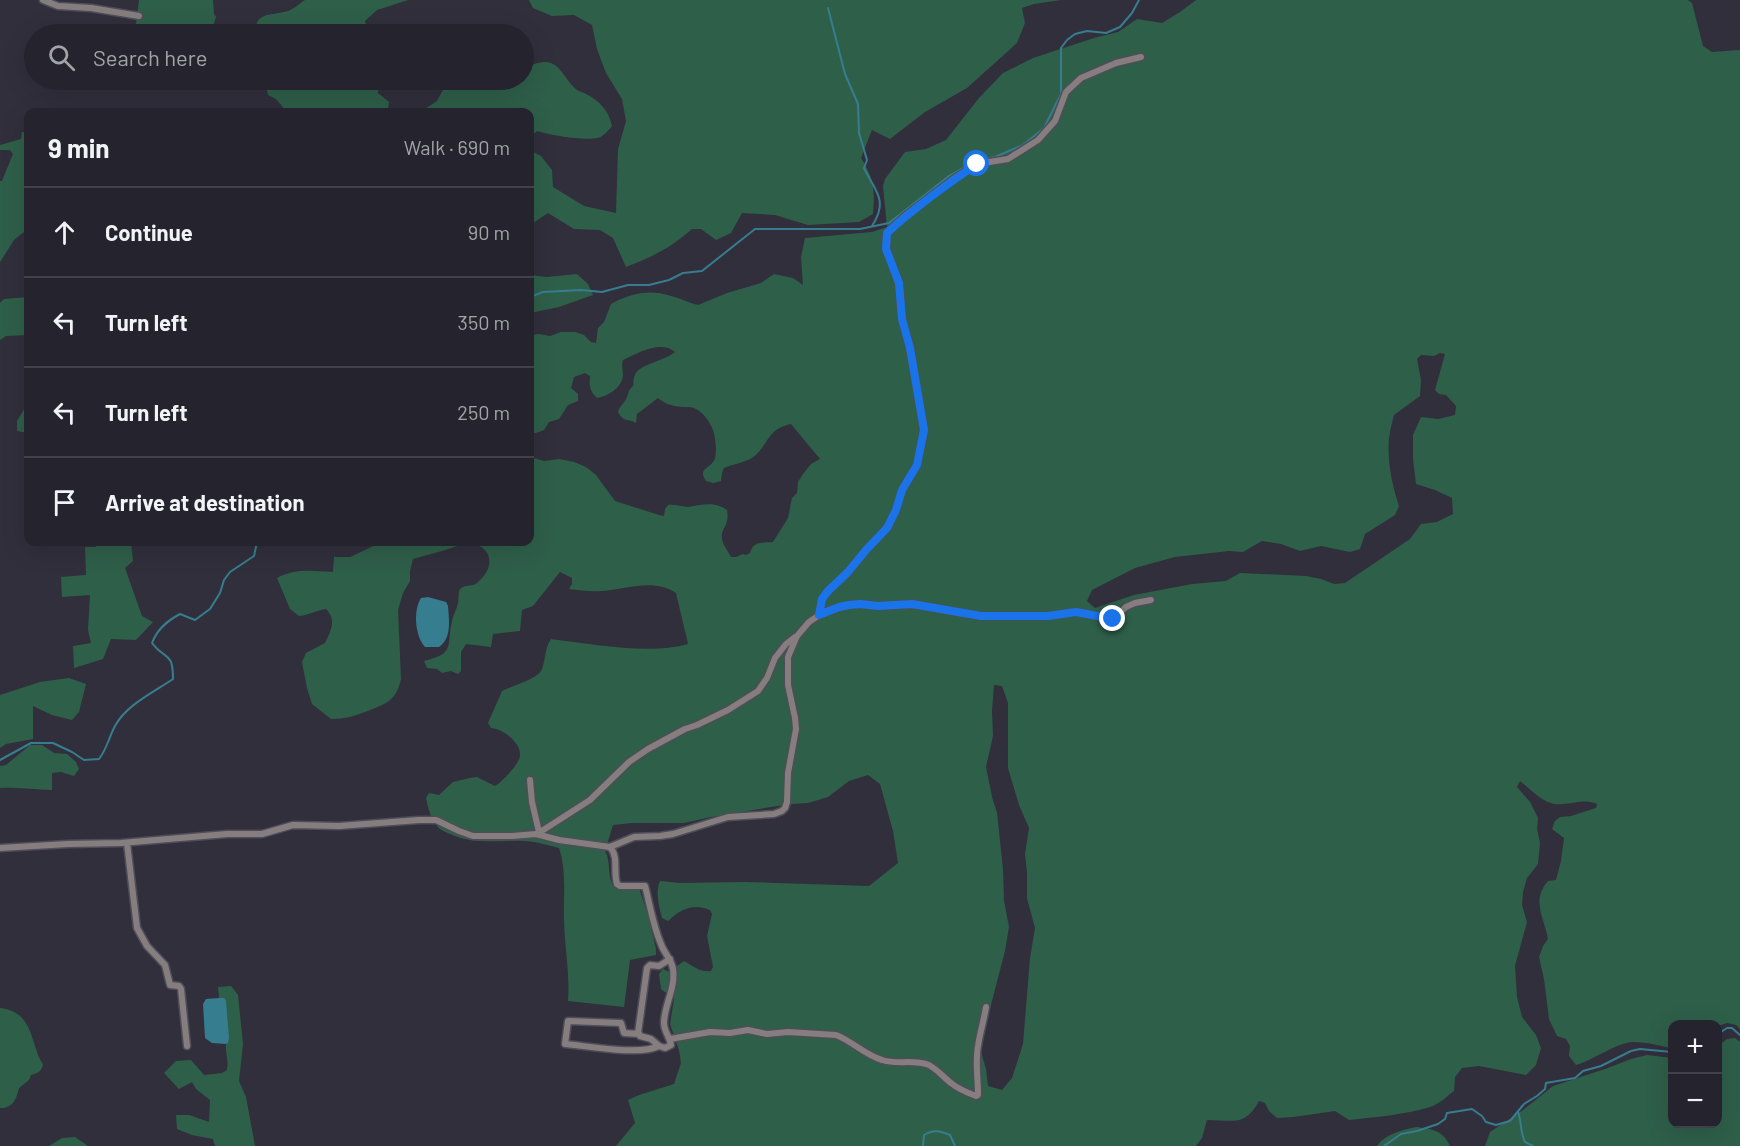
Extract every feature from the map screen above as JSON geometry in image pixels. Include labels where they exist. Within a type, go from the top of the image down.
[{"type":"street","points":[[43,0],[58,6],[91,8],[139,16]]},
{"type":"street","points":[[819,615],[822,599],[828,591],[887,528],[902,490],[917,465],[924,430],[910,348],[902,319],[899,283],[886,249],[887,233],[905,216],[977,164],[1008,159],[1038,140],[1055,121],[1066,92],[1081,78],[1116,63],[1141,57]]},
{"type":"street","points":[[538,833],[590,800],[629,762],[648,749],[728,710],[758,691],[767,678],[775,658],[786,644],[819,615],[832,609],[860,604],[878,606],[912,604],[981,616],[1048,616],[1076,612],[1113,619],[1126,607],[1150,600]]},
{"type":"street","points":[[0,848],[68,844],[100,845],[227,834],[262,834],[292,825],[339,826],[419,820],[436,820],[473,836],[538,833],[559,840],[610,847],[634,837],[673,834],[728,817],[782,812],[787,802],[788,773],[796,729],[788,685],[788,657],[797,636]]},
{"type":"street","points":[[530,780],[538,833]]},
{"type":"street","points":[[127,843],[137,928],[147,946],[165,965],[170,985],[179,986],[181,989],[187,1046]]},
{"type":"street","points":[[610,847],[614,850],[616,858],[614,870],[616,884],[645,886],[658,938],[673,965],[674,974],[664,1023],[672,1045],[665,1048],[659,1046],[651,1038],[624,1033],[621,1023],[568,1021],[565,1044],[638,1051],[659,1046]]},
{"type":"street","points":[[639,1034],[647,968],[650,965],[659,966],[669,959]]},
{"type":"street","points":[[670,1039],[710,1032],[724,1034],[748,1030],[767,1034],[802,1032],[836,1035],[885,1061],[926,1064],[936,1069],[949,1082],[976,1096],[978,1095],[975,1072],[977,1046],[986,1006]]},
{"type":"green space","points":[[139,0],[213,0],[216,17],[214,24],[136,23]]},
{"type":"green space","points":[[305,0],[408,0],[377,10],[365,21],[366,24],[257,24],[265,16],[288,11]]},
{"type":"green space","points":[[529,0],[1061,0],[1022,8],[1025,23],[1017,43],[967,88],[925,112],[890,139],[872,130],[861,158],[873,184],[873,214],[859,222],[808,225],[775,215],[742,213],[731,233],[716,240],[701,229],[692,229],[661,251],[626,267],[613,238],[600,230],[574,229],[548,213],[534,222],[534,152],[541,156],[552,170],[553,187],[584,206],[616,213],[618,149],[626,121],[622,99],[606,73],[597,49],[592,25],[574,15],[552,16],[533,8]]},
{"type":"green space","points":[[1196,0],[1688,0],[1692,3],[1703,46],[1712,52],[1740,50],[1740,1029],[1736,1025],[1722,1025],[1722,1020],[1668,1020],[1668,1047],[1627,1043],[1576,1065],[1569,1056],[1570,1046],[1566,1039],[1557,1036],[1549,1019],[1539,957],[1548,939],[1539,902],[1543,888],[1548,881],[1556,880],[1561,861],[1564,838],[1552,829],[1555,821],[1560,817],[1596,808],[1597,804],[1590,802],[1551,803],[1539,797],[1520,781],[1517,787],[1530,802],[1538,818],[1537,829],[1540,843],[1538,864],[1527,878],[1523,892],[1522,905],[1527,922],[1515,966],[1517,997],[1522,1017],[1536,1035],[1541,1048],[1536,1065],[1526,1075],[1479,1066],[1462,1068],[1455,1077],[1454,1091],[1433,1106],[1400,1114],[1349,1120],[1335,1111],[1277,1118],[1269,1111],[1265,1103],[1259,1101],[1249,1115],[1238,1120],[1207,1120],[1202,1138],[1196,1146],[616,1146],[635,1123],[628,1100],[674,1084],[681,1063],[670,1024],[674,999],[661,989],[659,974],[663,969],[669,972],[684,961],[704,971],[711,971],[713,967],[707,936],[712,914],[710,910],[693,907],[683,910],[668,921],[662,918],[658,895],[660,881],[869,886],[898,863],[893,831],[880,784],[868,775],[849,781],[828,797],[808,803],[790,804],[684,823],[613,825],[605,851],[612,884],[615,888],[639,888],[656,949],[656,955],[630,960],[624,1007],[568,1001],[564,876],[559,848],[528,841],[468,840],[443,831],[436,824],[426,798],[429,793],[439,795],[453,782],[477,777],[495,786],[517,764],[520,751],[515,741],[506,733],[491,728],[488,723],[502,691],[528,680],[541,671],[551,639],[638,649],[688,644],[676,593],[650,585],[598,591],[569,589],[572,578],[560,572],[533,606],[522,610],[520,631],[493,634],[491,647],[466,644],[461,652],[461,671],[458,674],[451,671],[442,673],[437,669],[427,668],[424,661],[441,655],[448,648],[460,589],[477,583],[487,571],[488,554],[480,546],[534,546],[534,458],[544,461],[559,459],[586,467],[596,475],[615,501],[659,515],[664,516],[668,505],[722,507],[727,510],[728,516],[722,539],[731,557],[750,553],[753,546],[758,543],[773,542],[788,518],[792,498],[797,493],[798,482],[811,464],[820,459],[791,424],[783,426],[772,434],[752,458],[724,468],[721,481],[713,483],[706,481],[703,472],[714,460],[716,444],[710,424],[699,411],[690,407],[669,405],[658,398],[637,414],[636,423],[624,419],[618,412],[633,386],[637,371],[675,352],[663,347],[649,349],[623,360],[623,375],[620,384],[614,391],[601,397],[597,398],[591,391],[590,376],[585,373],[574,377],[571,388],[578,394],[578,401],[568,405],[559,419],[549,422],[544,430],[534,433],[534,335],[550,336],[561,332],[575,332],[596,343],[598,328],[604,322],[611,304],[641,293],[663,294],[698,305],[761,283],[774,274],[793,278],[803,285],[801,257],[805,238],[872,232],[887,227],[883,186],[885,179],[905,152],[926,149],[946,140],[979,98],[1003,73],[1033,58],[1118,32],[1137,19],[1162,23]],"holes":[[[1445,354],[1435,390],[1439,394],[1446,395],[1456,406],[1455,415],[1438,419],[1421,417],[1413,435],[1416,484],[1452,498],[1453,514],[1437,522],[1421,524],[1410,539],[1345,583],[1334,584],[1306,576],[1240,573],[1226,581],[1192,584],[1134,595],[1095,608],[1087,601],[1092,590],[1135,568],[1175,557],[1229,551],[1243,552],[1262,541],[1281,544],[1300,551],[1321,546],[1350,552],[1360,549],[1365,534],[1395,515],[1399,506],[1389,464],[1389,438],[1394,415],[1420,396],[1421,380],[1417,359],[1421,355]],[[994,685],[1002,686],[1008,703],[1008,768],[1019,805],[1029,828],[1025,854],[1027,898],[1035,928],[1030,958],[1023,1044],[1012,1078],[1002,1090],[988,1086],[981,1052],[1009,927],[1004,901],[997,813],[986,767],[993,736]]]},
{"type":"green space","points":[[547,62],[559,68],[577,90],[591,96],[599,103],[606,111],[612,126],[601,136],[591,139],[537,131],[534,134],[534,108],[426,108],[437,101],[443,90],[534,90],[534,65]]},
{"type":"green space","points":[[267,90],[378,90],[378,93],[389,102],[388,108],[284,108],[276,99],[268,95]]},
{"type":"green space","points":[[22,132],[24,132],[24,232],[14,240],[0,262],[0,181],[2,181],[13,154],[10,150],[0,150],[0,145],[21,139]]},
{"type":"green space","points":[[577,274],[588,284],[593,295],[559,307],[534,312],[534,275],[547,277]]},
{"type":"green space","points":[[24,297],[24,335],[6,336],[0,340],[0,303],[4,299]]},
{"type":"green space","points":[[24,409],[24,432],[17,431],[17,421]]},
{"type":"green space","points":[[131,546],[133,561],[125,568],[142,616],[153,622],[136,640],[111,639],[103,659],[74,668],[73,646],[91,643],[88,630],[90,595],[62,597],[61,577],[86,575],[85,547]]},
{"type":"green space","points":[[373,546],[458,546],[413,559],[410,581],[403,593],[398,610],[401,679],[393,697],[368,711],[350,717],[331,719],[312,704],[302,662],[306,653],[325,643],[331,630],[331,617],[326,609],[299,616],[290,609],[277,578],[297,571],[333,572],[334,557],[350,557]]},
{"type":"green space","points":[[69,678],[86,684],[79,712],[72,720],[52,715],[33,706],[33,739],[6,744],[0,748],[0,695],[40,682]]},
{"type":"green space","points":[[30,745],[42,745],[54,753],[67,754],[76,762],[79,769],[74,776],[61,772],[52,773],[52,790],[0,788],[0,766],[6,765]]},
{"type":"green space","points":[[231,986],[238,995],[243,1044],[239,1081],[246,1097],[255,1146],[215,1146],[213,1139],[177,1129],[176,1115],[189,1115],[209,1122],[210,1100],[196,1089],[192,1082],[179,1089],[164,1073],[176,1061],[191,1060],[204,1075],[222,1073],[227,1070],[226,1044],[228,1043],[224,998],[219,998],[218,987]]},
{"type":"green space","points":[[0,1008],[16,1013],[26,1023],[43,1065],[40,1071],[31,1075],[29,1080],[19,1088],[11,1105],[4,1108],[0,1108]]},
{"type":"green space","points":[[1735,1038],[1740,1042],[1740,1146],[1485,1146],[1490,1132],[1553,1086],[1647,1055],[1668,1058],[1668,1128],[1722,1128],[1722,1043],[1727,1039]]},
{"type":"green space","points":[[1416,1127],[1440,1133],[1450,1146],[1377,1146],[1389,1136]]},
{"type":"green space","points":[[75,1137],[88,1146],[49,1146],[62,1138]]},
{"type":"water","points":[[428,597],[446,602],[448,606],[448,634],[439,647],[425,647],[417,630],[418,603],[421,598]]},
{"type":"water","points":[[224,998],[228,1043],[212,1043],[205,1038],[203,1004],[206,999]]},
{"type":"waterway","points":[[534,295],[543,292],[581,290],[602,292],[628,285],[649,285],[669,280],[683,273],[702,271],[755,229],[860,229],[889,223],[949,176],[975,161],[995,157],[1023,145],[1044,128],[1061,94],[1061,48],[1075,34],[1087,31],[1106,33],[1120,27],[1139,0]]},
{"type":"waterway","points":[[828,8],[845,74],[858,104],[859,133],[867,160],[864,168],[880,202],[877,217],[872,226]]},
{"type":"waterway","points":[[0,760],[31,743],[53,743],[84,760],[99,759],[120,718],[141,700],[173,679],[170,660],[152,643],[157,634],[180,614],[195,620],[210,609],[220,593],[224,580],[230,572],[254,556],[256,546]]},
{"type":"waterway","points":[[1722,1031],[1732,1028],[1740,1035]]},
{"type":"waterway","points":[[1384,1146],[1401,1134],[1438,1124],[1445,1119],[1447,1113],[1472,1109],[1486,1122],[1496,1125],[1510,1121],[1524,1104],[1545,1089],[1546,1083],[1575,1078],[1583,1071],[1601,1066],[1631,1051],[1640,1049],[1668,1052]]},
{"type":"waterway","points":[[1518,1112],[1525,1142],[1533,1146]]},
{"type":"waterway","points":[[923,1146],[924,1135],[937,1131],[950,1135],[955,1146]]},
{"type":"route","points":[[977,164],[905,216],[887,233],[886,249],[899,283],[902,319],[910,348],[924,430],[917,465],[902,490],[887,528],[828,591],[822,599],[819,615],[849,605],[912,604],[981,616],[1048,616],[1076,612],[1113,619]]}]
